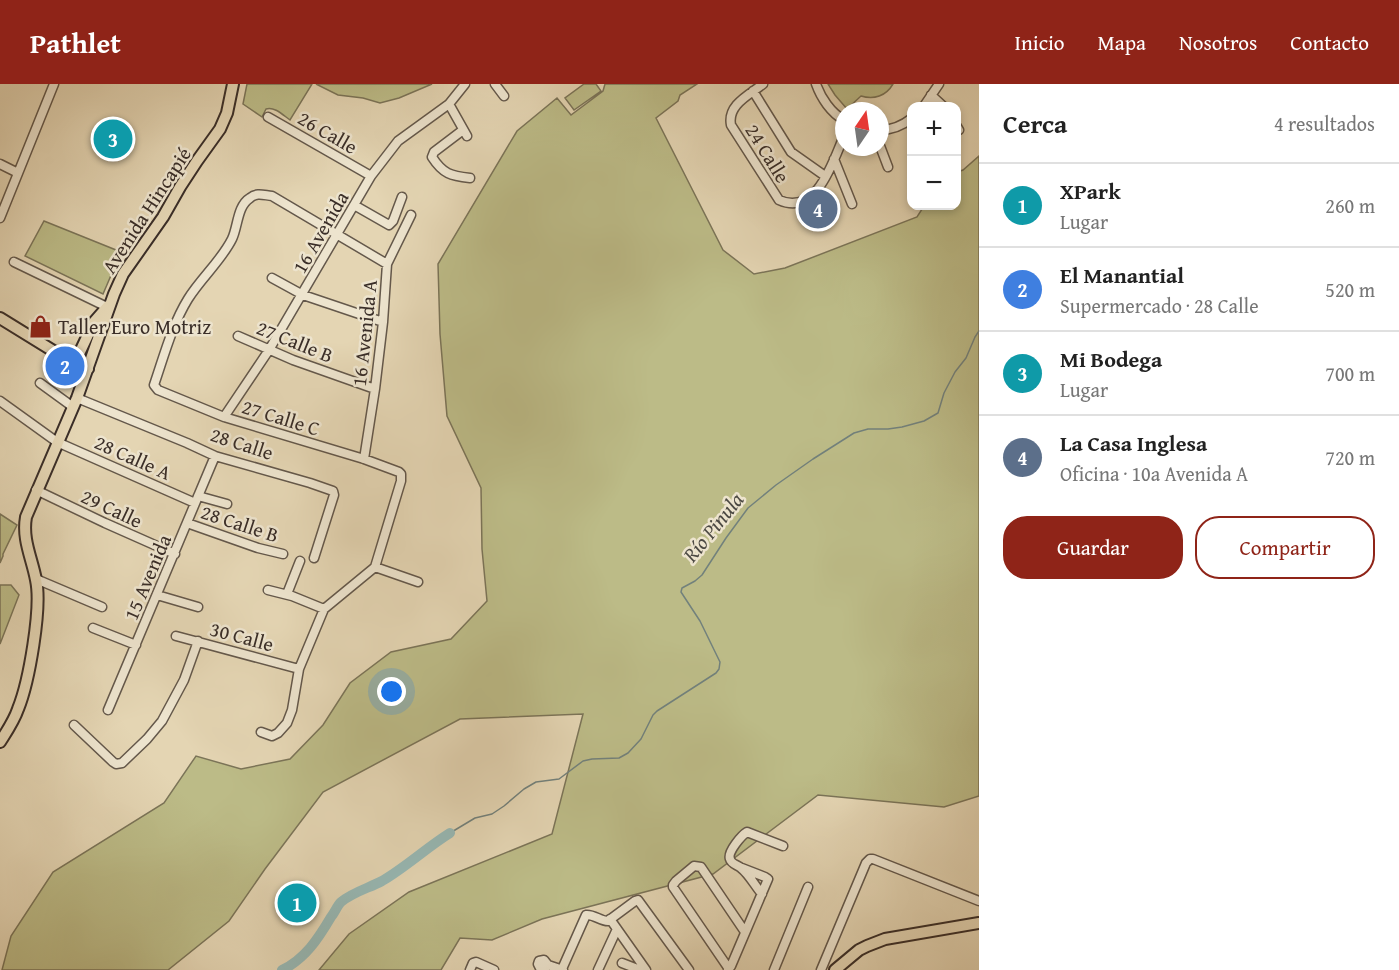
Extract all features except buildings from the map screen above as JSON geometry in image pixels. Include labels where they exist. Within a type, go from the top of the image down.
[{"type":"main road","name":"Avenida Hincapié","points":[[0,742],[9,728],[23,694],[36,621],[38,595],[25,539],[26,517],[75,402],[123,274],[220,129],[227,113],[233,84]]},
{"type":"main road","points":[[68,360],[79,354],[94,322],[114,296]]},
{"type":"main road","points":[[0,318],[68,360],[88,369]]},
{"type":"main road","points":[[835,970],[859,951],[875,942],[979,923]]},
{"type":"street","points":[[0,218],[54,84]]},
{"type":"street","name":"16 Avenida","points":[[224,417],[303,295],[371,176],[398,141],[449,104],[465,84]]},
{"type":"street","points":[[495,84],[504,96]]},
{"type":"street","points":[[763,84],[753,91],[791,152],[825,176],[835,156]]},
{"type":"street","points":[[816,84],[835,112]]},
{"type":"street","points":[[927,102],[939,84]]},
{"type":"street","name":"24 Calle","points":[[753,91],[732,108],[730,125],[777,197],[783,202],[794,204],[802,202],[813,195],[825,176]]},
{"type":"street","points":[[931,95],[939,102]]},
{"type":"street","points":[[449,104],[465,133],[434,152],[432,157],[449,175],[470,178]]},
{"type":"street","name":"26 Calle","points":[[268,117],[371,176]]},
{"type":"street","points":[[889,129],[907,122]]},
{"type":"street","points":[[884,156],[888,167]]},
{"type":"street","points":[[834,159],[852,204]]},
{"type":"street","points":[[0,164],[18,173]]},
{"type":"street","name":"27 Calle C","points":[[337,235],[272,196],[258,194],[249,198],[243,204],[232,240],[181,311],[154,385],[158,390],[224,417],[397,470],[401,474],[401,482],[375,567]]},
{"type":"street","points":[[354,206],[389,225],[393,221],[402,197]]},
{"type":"street","name":"16 Avenida A","points":[[364,459],[383,322],[387,264],[411,215]]},
{"type":"street","points":[[337,235],[387,264]]},
{"type":"street","points":[[14,262],[107,307]]},
{"type":"street","points":[[272,278],[303,295],[383,322]]},
{"type":"street","name":"27 Calle B","points":[[238,336],[269,350],[375,389]]},
{"type":"street","name":"28 Calle","points":[[40,383],[75,402],[187,443],[215,456],[333,491],[334,495],[314,558]]},
{"type":"street","name":"28 Calle A","points":[[0,401],[57,442],[196,499],[227,504]]},
{"type":"street","name":"15 Avenida","points":[[108,710],[215,456]]},
{"type":"street","name":"29 Calle","points":[[36,490],[175,554]]},
{"type":"street","name":"28 Calle B","points":[[187,523],[282,554]]},
{"type":"street","points":[[287,594],[300,561]]},
{"type":"street","points":[[261,732],[272,736],[287,723],[292,710],[299,669],[324,609],[375,567],[418,582]]},
{"type":"street","points":[[36,579],[102,608]]},
{"type":"street","points":[[268,590],[287,594],[324,609]]},
{"type":"street","points":[[157,595],[198,607]]},
{"type":"street","points":[[93,628],[136,645]]},
{"type":"street","name":"30 Calle","points":[[176,636],[299,669]]},
{"type":"street","points":[[74,725],[113,762],[116,764],[122,762],[147,740],[162,722],[183,680],[198,641]]},
{"type":"street","points":[[729,970],[768,881],[768,878],[731,862],[730,855],[739,838],[747,832],[783,846]]},
{"type":"street","points":[[821,970],[866,863],[870,859],[979,901]]},
{"type":"street","points":[[729,970],[673,887],[674,883],[694,866],[701,867],[745,932]]},
{"type":"street","points":[[742,868],[762,894]]},
{"type":"street","points":[[774,970],[808,886]]},
{"type":"street","points":[[546,969],[562,970],[586,915],[605,921],[635,901],[640,901],[689,970]]},
{"type":"street","points":[[610,919],[646,970]]},
{"type":"street","points":[[598,970],[617,929]]},
{"type":"street","points":[[470,970],[476,962],[494,970]]},
{"type":"street","points":[[622,963],[640,970]]},
{"type":"shaded area","points":[[247,84],[312,84],[290,120],[269,108],[262,117],[243,104]]},
{"type":"shaded area","points":[[316,84],[432,84],[399,98],[380,103],[338,95]]},
{"type":"shaded area","points":[[584,84],[596,84],[601,91],[574,110],[565,98]]},
{"type":"shaded area","points":[[605,84],[697,84],[680,95],[678,101],[656,118],[723,250],[754,274],[785,268],[917,217],[921,210],[961,210],[961,171],[979,156],[979,796],[944,807],[818,795],[713,874],[542,919],[492,940],[460,938],[441,970],[319,970],[349,934],[409,892],[552,834],[583,714],[460,719],[323,792],[229,921],[168,970],[2,970],[11,936],[53,872],[164,803],[196,756],[241,769],[290,759],[323,725],[350,683],[391,652],[451,639],[487,601],[482,549],[481,488],[447,416],[440,334],[438,264],[517,131],[557,98],[571,115],[603,91]]},
{"type":"shaded area","points":[[828,84],[893,84],[887,92],[879,96],[870,98],[861,96],[855,102],[841,102]]},
{"type":"shaded area","points":[[44,221],[121,252],[103,294],[25,256]]},
{"type":"shaded area","points":[[0,514],[17,525],[0,563]]},
{"type":"shaded area","points":[[0,585],[11,585],[19,595],[0,644]]},
{"type":"waterway","name":"Río Pinula","points":[[450,833],[475,818],[492,814],[536,782],[559,779],[583,761],[619,758],[628,753],[641,739],[657,711],[716,673],[720,662],[700,621],[681,592],[682,588],[702,575],[748,508],[813,459],[854,433],[868,429],[902,427],[924,421],[938,413],[944,393],[955,372],[966,358],[979,331]]},
{"type":"waterway","name":"Río Pinula","points":[[282,970],[298,960],[310,948],[341,902],[391,876],[450,833]]},
{"type":"place","name":"Mi Bodega","points":[[113,139]]},
{"type":"place","name":"La Casa Inglesa","points":[[818,209]]},
{"type":"place","name":"Taller Euro Motriz","points":[[40,326]]},
{"type":"place","name":"El Manantial","points":[[65,366]]},
{"type":"place","name":"XPark","points":[[297,903]]}]
